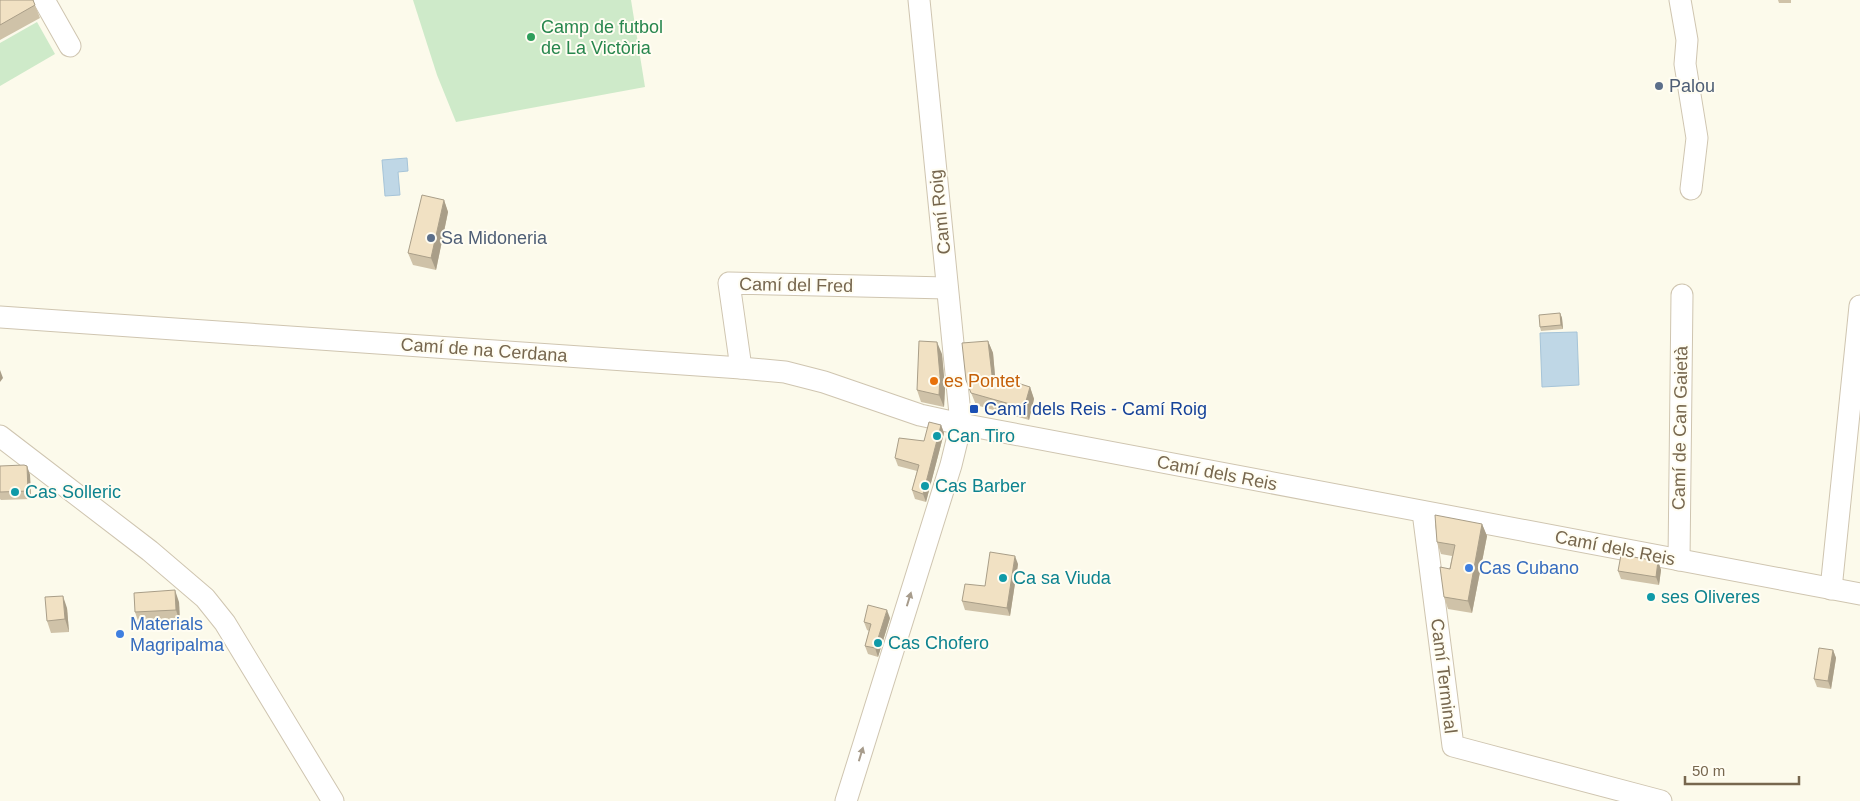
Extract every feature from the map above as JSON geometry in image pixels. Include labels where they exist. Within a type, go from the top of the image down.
[{"type":"street","points":[[44,0],[70,46]]},
{"type":"street","name":"Camí Roig","points":[[919,0],[961,424]]},
{"type":"street","points":[[1680,0],[1687,40],[1685,64],[1697,138],[1691,189]]},
{"type":"street","name":"Camí del Fred","points":[[741,368],[729,283],[947,288]]},
{"type":"street","name":"Camí de Can Gaietà","points":[[1679,560],[1682,295]]},
{"type":"street","points":[[1831,589],[1860,306]]},
{"type":"street","name":"Camí de na Cerdana","points":[[0,317],[785,372],[824,382],[920,415],[961,424]]},
{"type":"street","points":[[846,801],[951,464],[961,424]]},
{"type":"street","name":"Camí dels Reis","points":[[961,424],[1860,594]]},
{"type":"street","points":[[0,436],[150,551],[205,598],[225,623],[334,801]]},
{"type":"street","name":"Camí Terminal","points":[[1424,512],[1453,746],[1661,801]]},
{"type":"green space","name":"Camp de futbol de La Victòria","points":[[413,0],[631,0],[645,87],[456,122],[437,75]]},
{"type":"green space","points":[[37,22],[55,54],[0,86],[0,43]]},
{"type":"water","points":[[407,158],[408,171],[398,172],[400,195],[385,196],[382,160]]},
{"type":"water","points":[[1577,332],[1579,385],[1542,387],[1540,333]]},
{"type":"building","points":[[0,0],[33,0],[35,5],[0,25]]},
{"type":"building","points":[[422,195],[444,200],[431,258],[408,253]]},
{"type":"building","points":[[1560,313],[1561,325],[1540,327],[1539,315]]},
{"type":"building","points":[[919,341],[937,342],[940,376],[939,395],[917,390]]},
{"type":"building","points":[[988,341],[992,375],[1030,387],[1024,408],[971,393],[966,380],[962,343]]},
{"type":"building","points":[[929,422],[941,425],[923,494],[912,490],[919,465],[895,458],[899,438],[924,441]]},
{"type":"building","name":"Cas Solleric","points":[[0,466],[27,466],[28,491],[0,492]]},
{"type":"building","name":"Cas Cubano","points":[[1435,515],[1482,524],[1468,601],[1444,597],[1440,567],[1450,569],[1455,545],[1437,542]]},
{"type":"building","name":"Ca sa Viuda","points":[[990,552],[1015,556],[1007,608],[962,601],[965,584],[985,586]]},
{"type":"building","points":[[1621,555],[1658,561],[1656,577],[1618,571]]},
{"type":"building","points":[[175,590],[176,610],[135,612],[134,593]]},
{"type":"building","points":[[63,596],[65,619],[47,621],[45,597]]},
{"type":"building","points":[[868,605],[887,610],[875,648],[865,646],[871,624],[864,622]]},
{"type":"building","points":[[1819,648],[1833,650],[1828,681],[1814,679]]},
{"type":"place","name":"Camp de futbol de La Victòria","points":[[531,37]]},
{"type":"place","name":"Palou","points":[[1659,86]]},
{"type":"place","name":"Sa Midoneria","points":[[431,238]]},
{"type":"place","name":"es Pontet","points":[[934,381]]},
{"type":"place","name":"Camí dels Reis - Camí Roig","points":[[974,409]]},
{"type":"place","name":"Can Tiro","points":[[937,436]]},
{"type":"place","name":"Cas Barber","points":[[925,486]]},
{"type":"place","name":"Cas Solleric","points":[[15,492]]},
{"type":"place","name":"Cas Cubano","points":[[1469,568]]},
{"type":"place","name":"Ca sa Viuda","points":[[1003,578]]},
{"type":"place","name":"ses Oliveres","points":[[1651,597]]},
{"type":"place","name":"Materials Magripalma","points":[[120,634]]},
{"type":"place","name":"Cas Chofero","points":[[878,643]]}]
